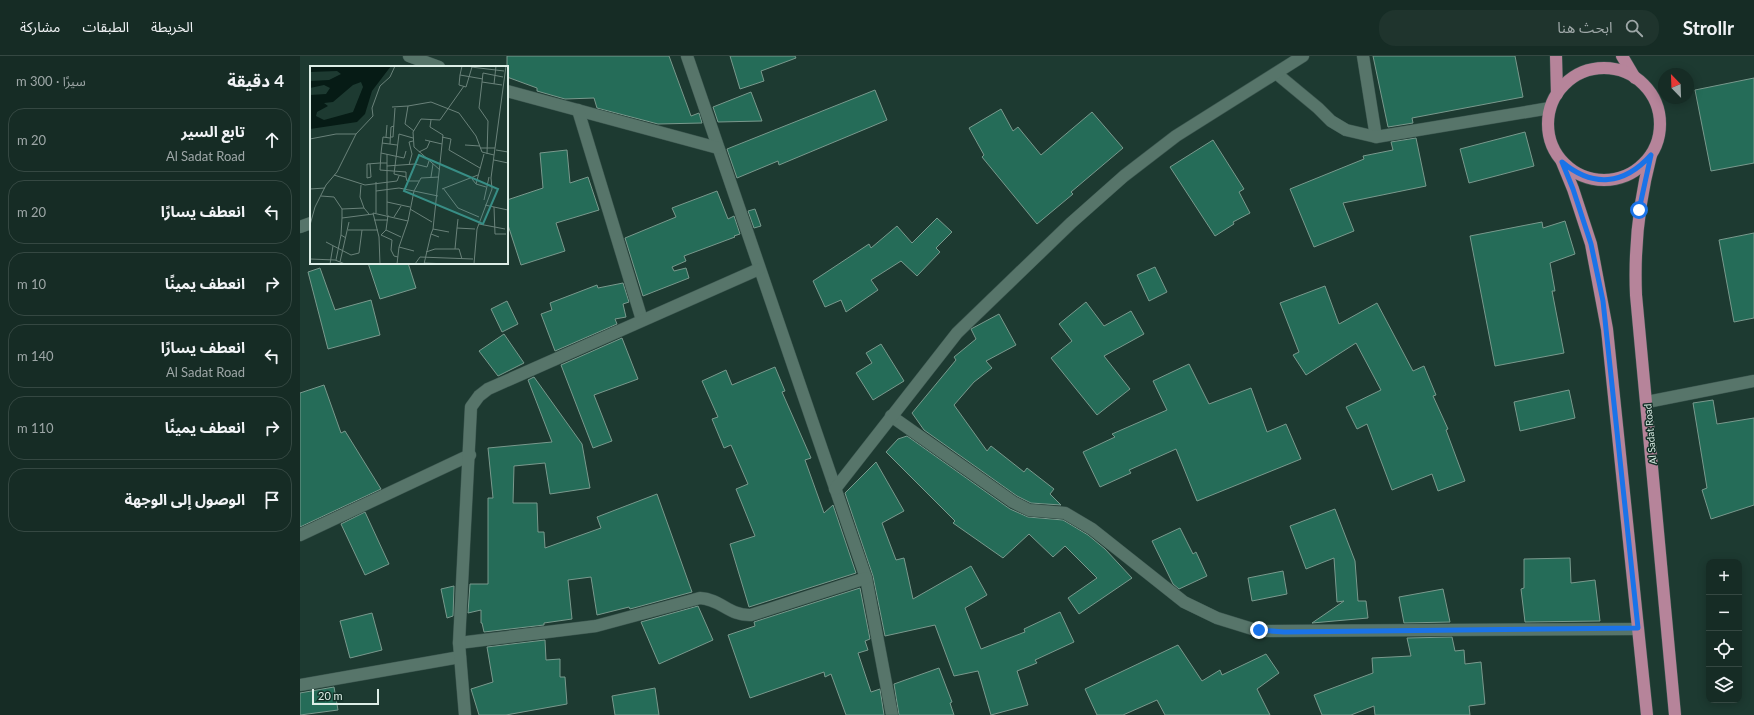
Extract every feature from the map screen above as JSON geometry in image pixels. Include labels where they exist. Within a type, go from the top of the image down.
[{"type":"main road","points":[[1556,56],[1556,94],[1550,108],[1548,122],[1549,136],[1554,150],[1562,162],[1573,189],[1591,244],[1603,301],[1647,715]]},
{"type":"main road","points":[[1622,56],[1635,78]]},
{"type":"main road","points":[[1556,94],[1572,79],[1592,69],[1614,70],[1635,78],[1646,87],[1654,99],[1659,113],[1660,127],[1657,142],[1651,155],[1641,166],[1629,174],[1615,179],[1601,180],[1587,177],[1573,171],[1562,162]]},
{"type":"main road","name":"Al Sadat Road","points":[[1651,155],[1639,210],[1635,266],[1636,295],[1675,715]]},
{"type":"street","points":[[409,56],[436,66]]},
{"type":"street","points":[[687,56],[866,578],[892,715]]},
{"type":"street","points":[[835,489],[957,333],[1071,223],[1124,176],[1176,136],[1277,74],[1303,56]]},
{"type":"street","points":[[1363,56],[1376,137]]},
{"type":"street","points":[[1277,74],[1318,108],[1331,121],[1346,130],[1376,137],[1550,108]]},
{"type":"street","points":[[508,91],[718,148]]},
{"type":"street","points":[[578,110],[642,320]]},
{"type":"street","points":[[300,226],[310,223]]},
{"type":"street","points":[[465,715],[458,643],[470,455],[471,407],[478,396],[488,389],[759,269]]},
{"type":"street","points":[[1647,402],[1754,381]]},
{"type":"street","points":[[891,416],[1013,502],[1029,510],[1065,513],[1092,529],[1184,602],[1217,618],[1259,630],[1284,632],[1638,628]]},
{"type":"street","points":[[300,535],[470,455]]},
{"type":"street","points":[[458,643],[596,626],[700,598],[711,598],[740,615],[751,615],[866,578]]},
{"type":"street","points":[[300,685],[460,657]]},
{"type":"building","points":[[507,56],[669,56],[691,116],[699,113],[702,123],[658,124],[597,108],[594,98],[565,99],[537,91],[537,88],[508,77]]},
{"type":"building","points":[[730,56],[795,56],[796,58],[761,71],[764,81],[740,89]]},
{"type":"building","points":[[1373,56],[1515,56],[1523,97],[1412,118],[1413,123],[1388,127]]},
{"type":"building","points":[[1754,78],[1754,163],[1711,171],[1695,90]]},
{"type":"building","points":[[875,90],[887,120],[779,165],[778,161],[737,178],[727,149]]},
{"type":"building","points":[[751,92],[762,121],[718,122],[713,107]]},
{"type":"building","points":[[1001,109],[1013,131],[1018,127],[1041,155],[1092,112],[1123,148],[1071,192],[1073,194],[1037,224],[982,157],[984,155],[969,128]]},
{"type":"building","points":[[1525,132],[1534,166],[1469,183],[1460,149]]},
{"type":"building","points":[[1416,138],[1426,186],[1343,203],[1354,231],[1314,247],[1290,189],[1364,159],[1363,156],[1393,150],[1391,142]]},
{"type":"building","points":[[1213,140],[1244,189],[1239,192],[1250,213],[1233,222],[1234,224],[1215,236],[1170,167]]},
{"type":"building","points":[[567,150],[570,183],[588,177],[599,210],[556,223],[565,251],[521,265],[508,225],[508,200],[543,188],[540,153]]},
{"type":"building","points":[[717,191],[728,219],[734,216],[740,234],[684,256],[686,261],[672,267],[674,271],[686,268],[689,278],[643,296],[625,238],[676,217],[672,208]]},
{"type":"building","points":[[755,209],[761,226],[754,228],[748,211]]},
{"type":"building","points":[[937,218],[952,232],[936,248],[940,252],[917,276],[901,261],[871,280],[878,290],[846,312],[841,300],[825,307],[813,281],[869,244],[871,248],[897,226],[912,243]]},
{"type":"building","points":[[1565,221],[1575,254],[1550,263],[1555,291],[1552,291],[1564,353],[1495,366],[1470,236],[1542,222],[1543,228]]},
{"type":"building","points":[[1754,233],[1754,318],[1734,322],[1719,240]]},
{"type":"building","points":[[368,264],[408,264],[416,288],[380,299]]},
{"type":"building","points":[[1155,267],[1167,292],[1149,301],[1137,275]]},
{"type":"building","points":[[320,268],[335,310],[371,300],[380,335],[328,349],[308,272]]},
{"type":"building","points":[[623,283],[629,302],[623,304],[626,317],[615,319],[617,324],[555,351],[541,314],[552,310],[550,303],[597,285],[598,288]]},
{"type":"building","points":[[1325,286],[1339,324],[1377,303],[1413,371],[1424,366],[1436,395],[1433,396],[1448,429],[1446,430],[1465,481],[1438,491],[1432,474],[1392,490],[1367,424],[1357,429],[1346,407],[1381,390],[1356,343],[1306,375],[1293,355],[1299,352],[1280,303]]},
{"type":"building","points":[[507,301],[518,324],[502,332],[491,309]]},
{"type":"building","points":[[1086,302],[1104,326],[1131,311],[1144,334],[1104,356],[1130,389],[1097,415],[1051,358],[1072,341],[1059,324]]},
{"type":"building","points":[[999,314],[1016,345],[986,361],[992,368],[974,382],[954,405],[987,451],[991,446],[1024,472],[1027,468],[1054,489],[1050,494],[1061,505],[1031,503],[1017,496],[924,430],[912,413],[956,360],[954,357],[976,339],[971,329]]},
{"type":"building","points":[[504,334],[524,363],[498,376],[479,351]]},
{"type":"building","points":[[622,338],[638,379],[594,395],[612,441],[593,448],[561,365]]},
{"type":"building","points":[[881,344],[904,381],[873,400],[856,373],[872,363],[866,353]]},
{"type":"building","points":[[1189,364],[1209,404],[1251,388],[1267,432],[1286,424],[1301,459],[1197,501],[1176,449],[1129,470],[1131,473],[1100,487],[1083,452],[1115,437],[1112,434],[1167,410],[1153,381]]},
{"type":"building","points":[[775,367],[785,391],[782,392],[811,458],[805,460],[824,513],[833,505],[856,573],[749,607],[730,544],[755,536],[736,489],[748,484],[731,445],[724,448],[712,419],[718,417],[702,381],[726,370],[732,385]]},
{"type":"building","points":[[534,377],[582,444],[590,488],[550,494],[545,463],[514,466],[513,503],[537,503],[538,532],[544,532],[545,548],[601,528],[597,517],[657,494],[692,592],[630,609],[629,607],[597,615],[591,577],[568,580],[572,619],[544,623],[544,625],[484,632],[481,623],[481,610],[468,613],[470,584],[488,584],[488,498],[493,498],[488,448],[552,442],[528,380]]},
{"type":"building","points":[[324,385],[341,433],[345,431],[381,489],[300,527],[300,393]]},
{"type":"building","points":[[1569,390],[1575,418],[1520,431],[1514,402]]},
{"type":"building","points":[[1713,400],[1717,424],[1754,418],[1754,505],[1711,519],[1702,490],[1707,488],[1693,403]]},
{"type":"building","points":[[907,436],[1010,509],[1028,517],[1063,520],[1088,535],[1105,549],[1132,578],[1079,614],[1068,598],[1097,578],[1065,546],[1053,557],[1029,534],[1003,558],[953,523],[955,521],[886,452],[898,439]]},
{"type":"building","points":[[876,462],[904,511],[882,523],[896,560],[904,558],[913,599],[971,566],[987,595],[965,608],[981,649],[1025,632],[1024,629],[1060,612],[1074,642],[1035,660],[1037,663],[1017,671],[1028,705],[991,715],[978,671],[954,676],[935,625],[885,636],[873,576],[845,493]]},
{"type":"building","points":[[1335,509],[1355,561],[1358,601],[1366,601],[1368,618],[1312,623],[1344,601],[1337,602],[1334,558],[1306,569],[1290,526]]},
{"type":"building","points":[[365,512],[389,564],[365,575],[341,524]]},
{"type":"building","points":[[1180,528],[1193,554],[1196,552],[1207,576],[1179,589],[1173,584],[1152,541]]},
{"type":"building","points":[[1570,558],[1571,583],[1595,580],[1600,621],[1525,622],[1521,589],[1524,588],[1524,559]]},
{"type":"building","points":[[1283,571],[1287,594],[1252,601],[1248,578]]},
{"type":"building","points":[[454,586],[453,616],[447,618],[441,589]]},
{"type":"building","points":[[860,588],[870,639],[865,641],[868,650],[858,653],[871,692],[880,689],[884,715],[846,715],[831,674],[825,677],[824,672],[750,698],[728,635],[755,626],[754,622]]},
{"type":"building","points":[[1443,589],[1450,622],[1404,623],[1399,597]]},
{"type":"building","points":[[698,606],[713,640],[659,664],[641,622]]},
{"type":"building","points":[[372,613],[382,650],[350,658],[340,621]]},
{"type":"building","points":[[1452,637],[1455,651],[1464,650],[1465,664],[1481,662],[1485,704],[1469,706],[1470,715],[1375,715],[1374,706],[1351,715],[1322,715],[1314,695],[1373,673],[1372,658],[1411,656],[1407,638]]},
{"type":"building","points":[[545,640],[546,660],[560,659],[560,677],[565,677],[567,704],[506,715],[479,715],[471,689],[493,682],[487,647]]},
{"type":"building","points":[[1178,645],[1202,681],[1220,670],[1222,675],[1266,654],[1279,673],[1257,689],[1270,715],[1165,715],[1157,700],[1123,715],[1097,715],[1085,689]]},
{"type":"building","points":[[939,668],[952,702],[950,703],[954,715],[899,715],[894,684]]},
{"type":"building","points":[[334,687],[338,710],[300,715],[300,693]]},
{"type":"building","points":[[655,688],[659,715],[615,715],[612,696]]},
{"type":"route","points":[[1259,630],[1284,632],[1638,628],[1603,301],[1598,272],[1583,216],[1562,162],[1573,171],[1587,177],[1601,180],[1615,179],[1629,174],[1641,166],[1651,155],[1639,210]]}]
